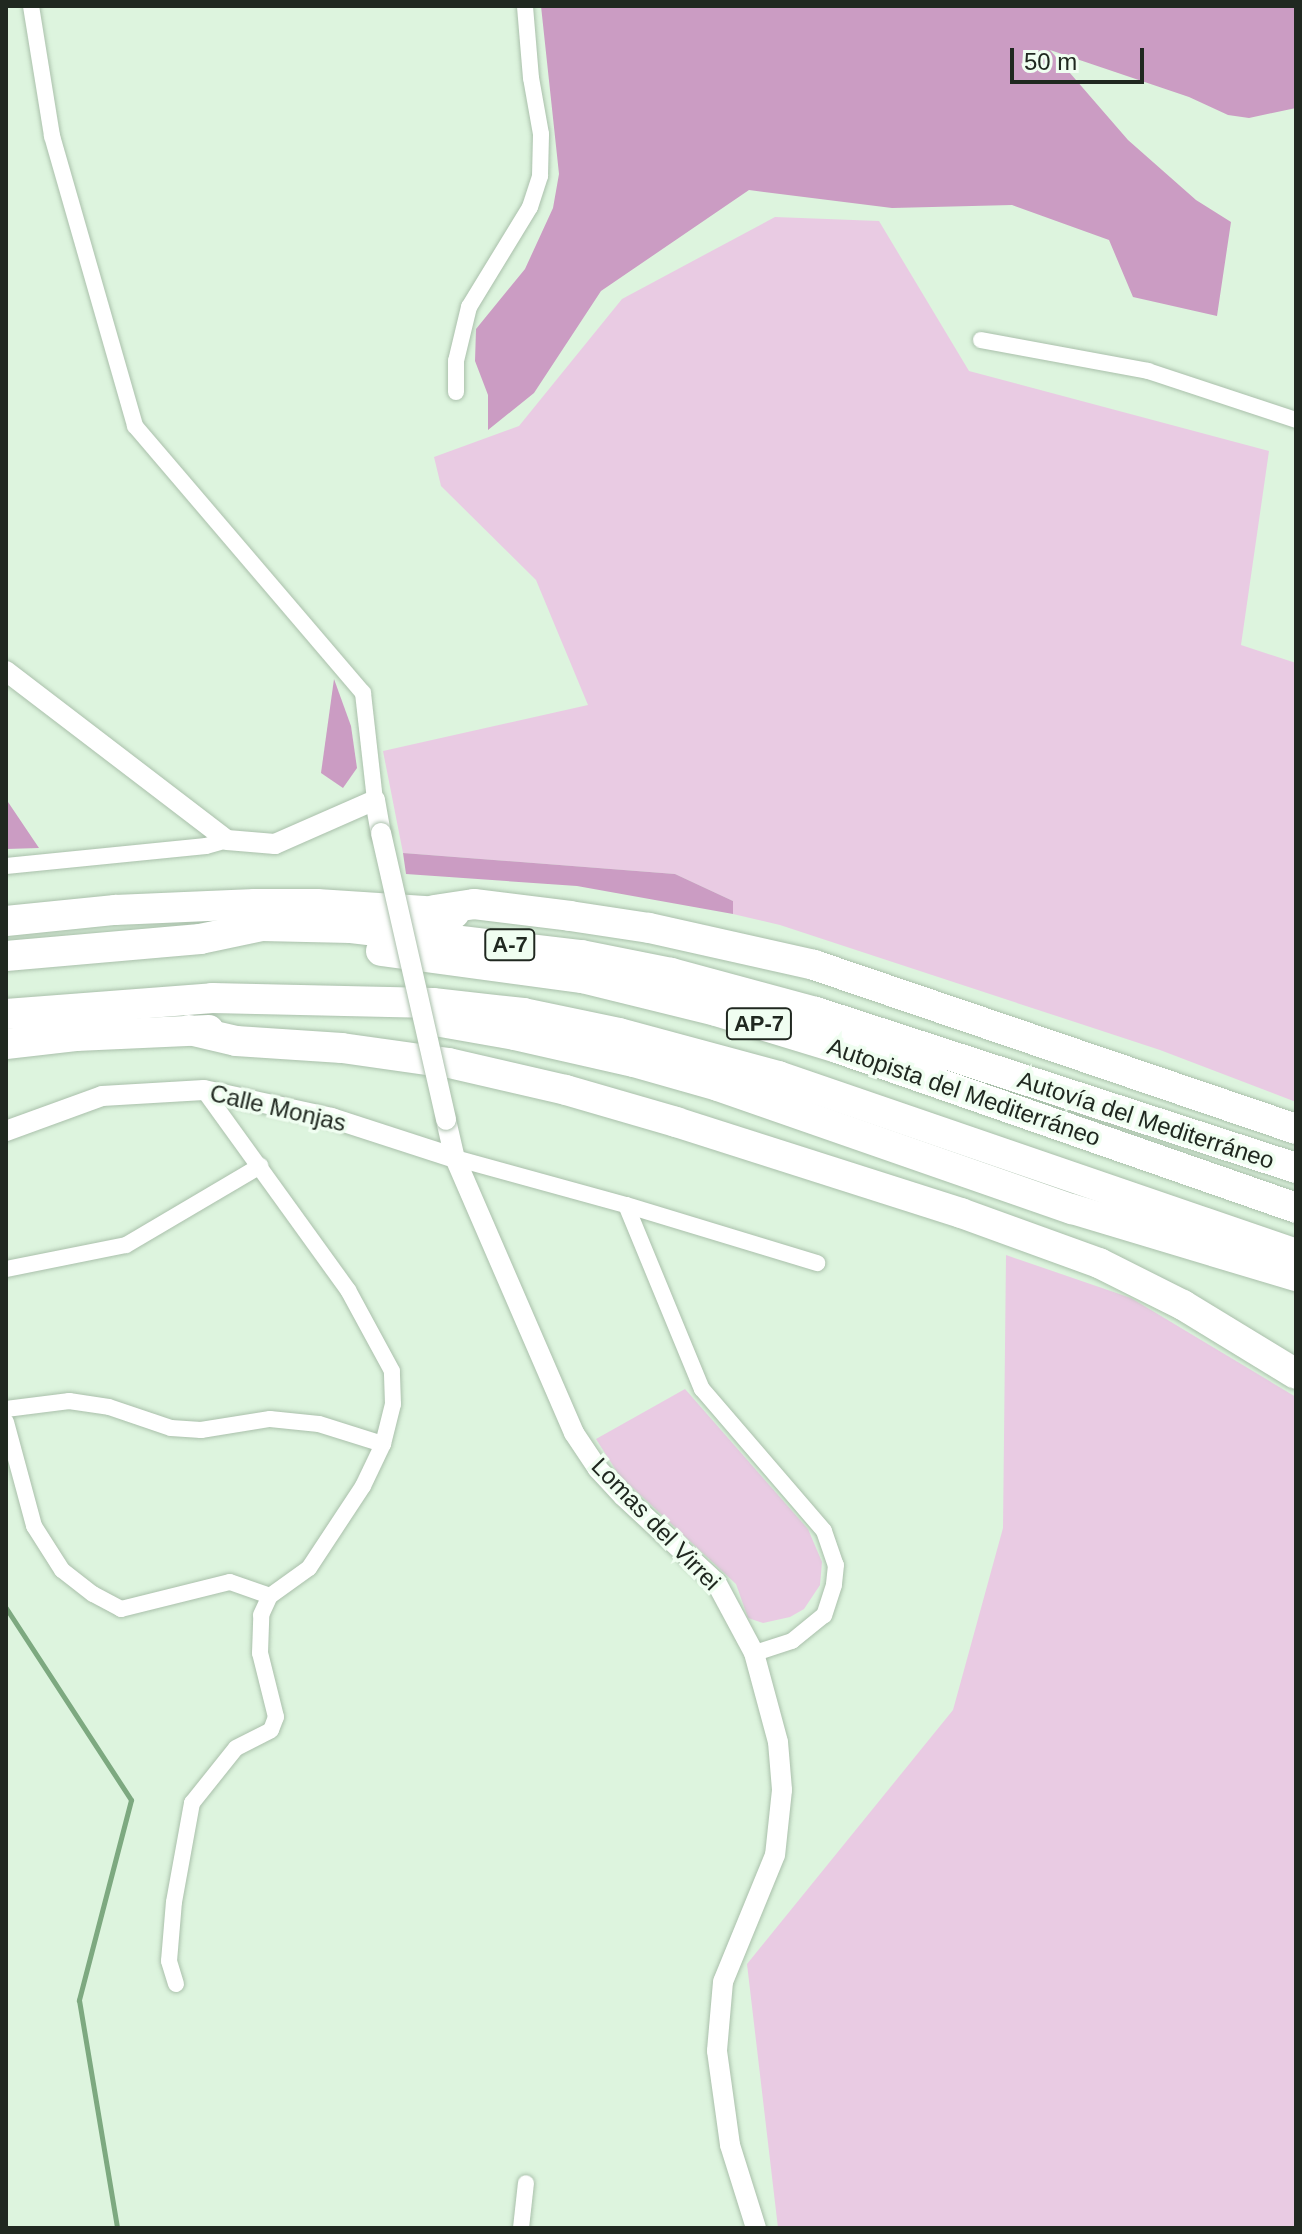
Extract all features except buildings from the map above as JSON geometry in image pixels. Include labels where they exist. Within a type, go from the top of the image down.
[{"type":"highway","points":[[6,921],[115,910],[255,904],[434,910],[514,921],[653,950],[771,983],[816,1012]]},
{"type":"highway","points":[[434,910],[474,904],[570,916],[649,928],[814,965],[1296,1129]]},
{"type":"highway","name":"Autovía del Mediterráneo","points":[[200,939],[262,926],[351,928],[491,942],[671,973],[816,1012],[1296,1168]]},
{"type":"highway","points":[[6,956],[200,939]]},
{"type":"highway","name":"Autopista del Mediterráneo","points":[[200,939],[356,949],[582,978],[716,1011],[837,1048],[1296,1208]]},
{"type":"highway","points":[[6,1014],[212,998],[369,1004],[437,1022],[515,1035],[634,1062],[718,1086],[1086,1213],[1296,1276]]},
{"type":"highway","name":"Autopista del Mediterráneo","points":[[369,1004],[433,1003],[508,1011],[619,1033],[778,1076],[1296,1254]]},
{"type":"highway","points":[[6,1044],[76,1036],[189,1030],[343,1034],[444,1041],[557,1059],[658,1082],[718,1086]]},
{"type":"highway","points":[[189,1030],[236,1041],[342,1048],[449,1063],[566,1090],[676,1122],[961,1213],[1099,1263],[1183,1305],[1296,1374]]},
{"type":"street","points":[[6,866],[206,846],[227,840],[275,844],[375,800],[363,693],[135,426],[52,136],[31,6]]},
{"type":"street","points":[[456,392],[456,361],[469,307],[530,207],[540,176],[541,134],[531,78],[525,6]]},
{"type":"street","points":[[981,340],[1148,371],[1296,420]]},
{"type":"street","points":[[6,671],[227,840]]},
{"type":"street","name":"Lomas del Virrei","points":[[375,800],[455,1158],[574,1433],[598,1469],[623,1496],[716,1582],[754,1653],[778,1742],[780,1803],[775,1855],[723,1982],[717,2051],[730,2145],[756,2228]]},
{"type":"street","points":[[176,1984],[169,1961],[170,1949],[192,1803],[236,1748],[271,1730],[276,1717],[260,1653],[261,1615],[270,1596],[309,1568],[363,1486],[383,1444],[393,1404],[392,1371],[348,1290],[204,1090]]},
{"type":"street","name":"Calle Monjas","points":[[6,1131],[102,1096],[204,1090],[332,1118],[455,1158]]},
{"type":"street","points":[[455,1158],[626,1205],[817,1263]]},
{"type":"street","points":[[6,1269],[126,1245],[260,1166]]},
{"type":"street","points":[[626,1205],[702,1389],[824,1531],[836,1565],[834,1585],[824,1615],[792,1641],[754,1653]]},
{"type":"street","points":[[6,1409],[69,1401],[109,1407],[171,1428],[201,1430],[270,1419],[319,1424],[383,1444]]},
{"type":"street","points":[[6,1422],[34,1526],[62,1570],[93,1594],[121,1609],[230,1582],[270,1596]]},
{"type":"street","points":[[521,2228],[526,2183]]},
{"type":"shaded area","points":[[541,6],[1296,6],[1296,108],[1249,118],[1228,115],[1189,97],[1050,50],[1128,140],[1196,200],[1231,222],[1217,316],[1133,297],[1109,240],[1012,205],[892,208],[749,190],[601,291],[534,393],[488,430],[488,395],[475,361],[476,329],[525,269],[553,208],[559,174]]},
{"type":"shaded area","points":[[775,217],[879,221],[969,371],[1269,451],[1241,645],[1296,663],[1296,1102],[1160,1050],[780,925],[733,914],[733,901],[675,874],[403,853],[383,751],[588,705],[536,580],[441,486],[434,457],[519,426],[622,299]]},
{"type":"shaded area","points":[[334,679],[351,726],[357,768],[343,788],[321,773]]},
{"type":"shaded area","points":[[6,798],[8,802],[39,848],[6,849]]},
{"type":"shaded area","points":[[403,853],[675,874],[733,901],[733,914],[577,886],[406,874]]},
{"type":"shaded area","points":[[1006,1255],[1131,1298],[1296,1397],[1296,2228],[778,2228],[747,1964],[953,1710],[1003,1528]]},
{"type":"shaded area","points":[[685,1389],[808,1529],[822,1562],[820,1585],[804,1609],[790,1617],[763,1623],[748,1618],[736,1584],[619,1475],[596,1439]]},
{"type":"waterway","points":[[6,1608],[131,1800],[79,2000],[117,2228]]}]
